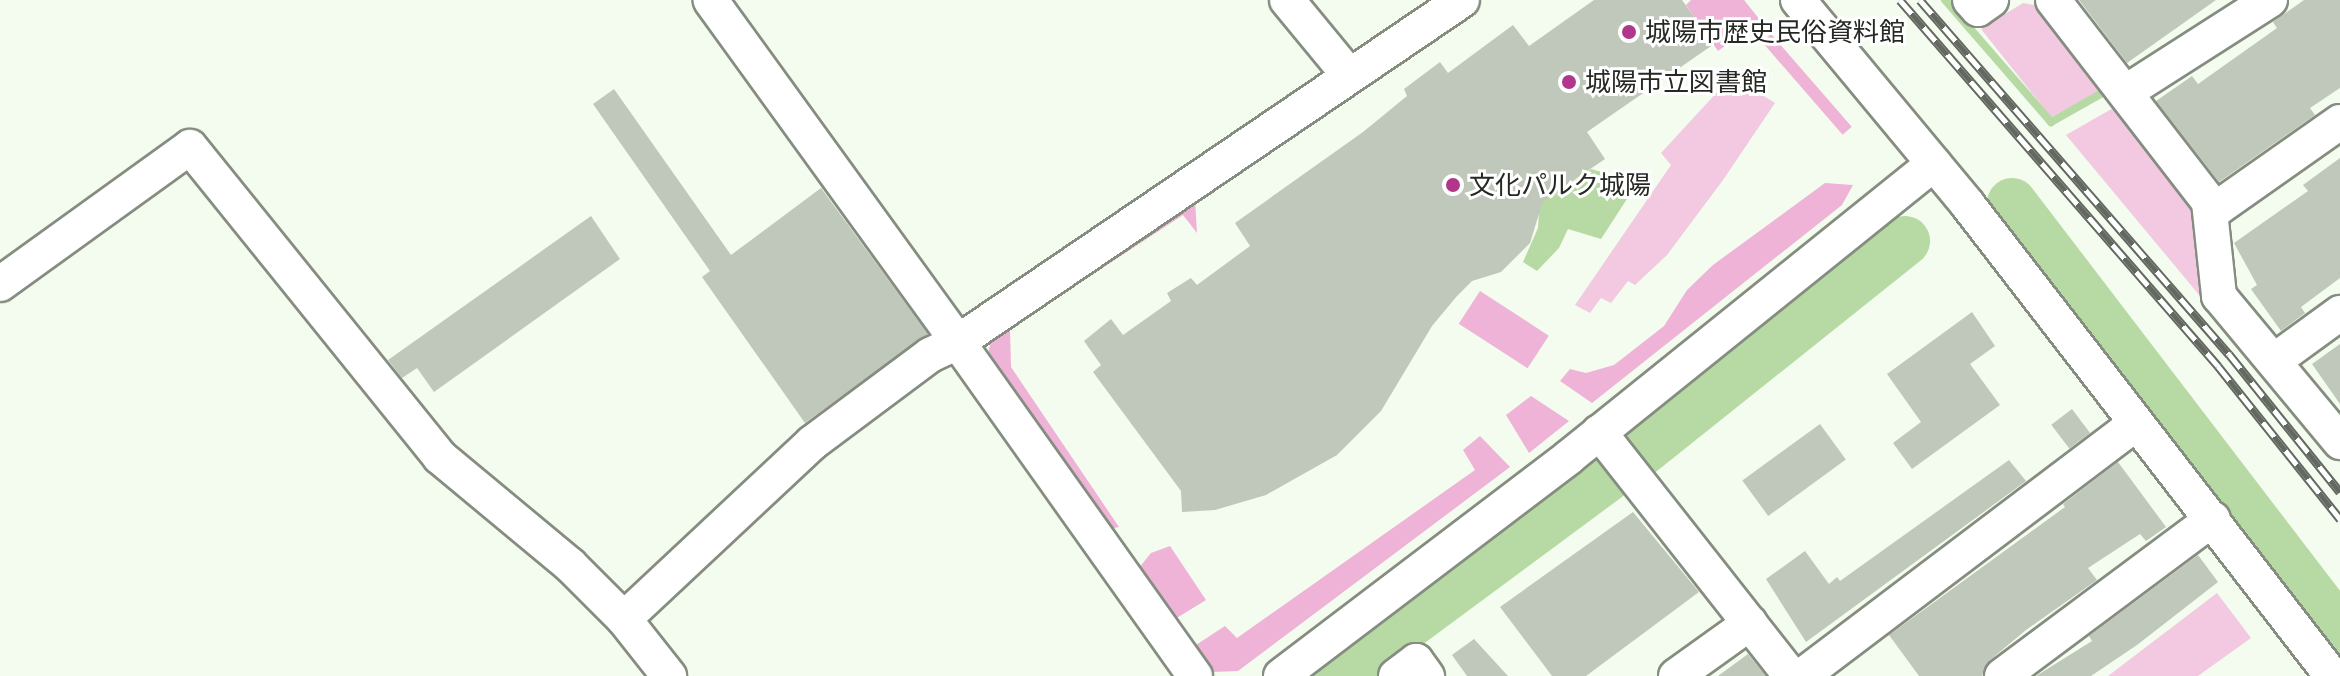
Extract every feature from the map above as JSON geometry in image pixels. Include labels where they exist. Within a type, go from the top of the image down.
[{"type":"street","points":[[710,0],[1195,676]]},
{"type":"street","points":[[1287,0],[1348,74]]},
{"type":"street","points":[[624,619],[812,443],[930,355],[958,342],[1348,74],[1462,0]]},
{"type":"street","points":[[1798,0],[1934,164],[2135,424],[2213,519],[2332,676]]},
{"type":"street","points":[[1970,0],[1978,9],[1991,0]]},
{"type":"street","points":[[2053,0],[2209,202],[2219,207],[2340,122]]},
{"type":"street","points":[[2126,92],[2270,0]]},
{"type":"street","points":[[0,284],[190,147],[440,457],[570,565],[624,619],[669,676]]},
{"type":"street","points":[[1281,676],[1599,432],[1934,164]]},
{"type":"street","points":[[2209,202],[2219,296],[2340,442]]},
{"type":"street","points":[[2274,361],[2340,313]]},
{"type":"street","points":[[1802,676],[2135,424]]},
{"type":"street","points":[[1599,432],[1634,482],[1791,676]]},
{"type":"street","points":[[2002,676],[2213,519]]},
{"type":"street","points":[[1676,676],[1750,623]]},
{"type":"street","points":[[1396,676],[1416,661],[1427,676]]},
{"type":"shaded area","points":[[1691,0],[1744,0],[1760,20],[1718,51],[1686,5]]},
{"type":"shaded area","points":[[2023,3],[2039,6],[2104,89],[2051,117],[1981,29]]},
{"type":"shaded area","points":[[1771,34],[1852,127],[1843,135],[1762,42]]},
{"type":"shaded area","points":[[1732,76],[1775,103],[1723,180],[1667,255],[1635,285],[1628,281],[1611,303],[1601,298],[1590,313],[1575,305],[1671,165],[1661,153]]},
{"type":"shaded area","points":[[2122,103],[2194,198],[2205,302],[2066,135]]},
{"type":"shaded area","points":[[1542,164],[1562,189],[1591,169],[1638,182],[1601,239],[1568,229],[1559,248],[1537,271],[1523,262],[1538,228]]},
{"type":"shaded area","points":[[1825,183],[1853,185],[1842,205],[1592,403],[1560,381],[1570,369],[1586,373],[1614,365],[1664,326],[1687,290],[1713,265]]},
{"type":"shaded area","points":[[1195,200],[1197,233],[1183,215],[1010,329],[1011,367],[1119,527],[1109,529],[987,358],[992,337]]},
{"type":"shaded area","points":[[1480,291],[1549,336],[1528,368],[1459,324]]},
{"type":"shaded area","points":[[1531,396],[1569,421],[1529,453],[1506,415]]},
{"type":"shaded area","points":[[1480,436],[1510,467],[1238,671],[1213,672],[1196,645],[1225,626],[1237,638],[1475,470],[1463,450]]},
{"type":"shaded area","points":[[1170,546],[1206,600],[1175,619],[1138,569],[1151,553]]},
{"type":"shaded area","points":[[2217,593],[2251,638],[2198,676],[2108,676]]},
{"type":"building","points":[[1594,0],[1682,0],[1714,44],[1587,132],[1605,159],[1543,201],[1530,243],[1501,272],[1472,281],[1457,296],[1432,326],[1381,411],[1337,455],[1266,495],[1215,510],[1182,512],[1181,491],[1093,372],[1101,365],[1084,341],[1111,319],[1123,335],[1171,301],[1167,293],[1191,278],[1197,285],[1250,246],[1235,223],[1363,132],[1407,96],[1404,89],[1440,62],[1448,73],[1513,25],[1529,46]]},
{"type":"building","points":[[2079,0],[2216,0],[2127,63]]},
{"type":"building","points":[[2304,0],[2340,0],[2340,88],[2310,108],[2315,115],[2219,182],[2156,101],[2192,76],[2198,84],[2277,28],[2273,22]]},
{"type":"building","points":[[614,89],[731,255],[821,188],[928,334],[805,423],[702,277],[710,271],[593,104]]},
{"type":"building","points":[[2340,158],[2340,278],[2301,307],[2305,313],[2281,331],[2251,289],[2257,285],[2234,243],[2308,191],[2303,185]]},
{"type":"building","points":[[591,216],[620,259],[434,392],[417,368],[402,378],[388,360]]},
{"type":"building","points":[[1972,312],[1995,346],[1970,364],[2000,405],[1912,469],[1893,443],[1921,422],[1887,374]]},
{"type":"building","points":[[2340,344],[2340,404],[2312,364]]},
{"type":"building","points":[[2072,409],[2090,433],[2069,449],[2051,425]]},
{"type":"building","points":[[1820,424],[1846,460],[1768,516],[1742,480]]},
{"type":"building","points":[[2009,460],[2026,481],[1806,642],[1766,579],[1805,551],[1829,584],[1837,577],[1840,581]]},
{"type":"building","points":[[2118,462],[2166,527],[2146,541],[2140,534],[2088,568],[2097,580],[2026,630],[1990,660],[1982,676],[1919,676],[1889,635],[2065,507],[2063,504]]},
{"type":"building","points":[[1633,512],[1699,592],[1586,676],[1552,676],[1500,607]]},
{"type":"building","points":[[2198,555],[2218,582],[2137,645],[2091,676],[2036,676],[2092,641],[2089,636]]},
{"type":"building","points":[[1474,639],[1508,676],[1467,676],[1452,655]]},
{"type":"building","points":[[1748,654],[1766,676],[1718,676]]},
{"type":"waterway","points":[[1945,0],[2051,122],[2106,91]]},
{"type":"waterway","points":[[2012,203],[2340,632]]},
{"type":"waterway","points":[[1338,676],[1637,455],[1905,241]]},
{"type":"railway","points":[[1900,0],[2218,366],[2340,519]]},
{"type":"railway","points":[[1920,0],[2229,354],[2340,492]]},
{"type":"place","name":"城陽市歴史民俗資料館","points":[[1629,32]]},
{"type":"place","name":"城陽市立図書館","points":[[1569,82]]},
{"type":"place","name":"文化パルク城陽","points":[[1453,185]]}]
